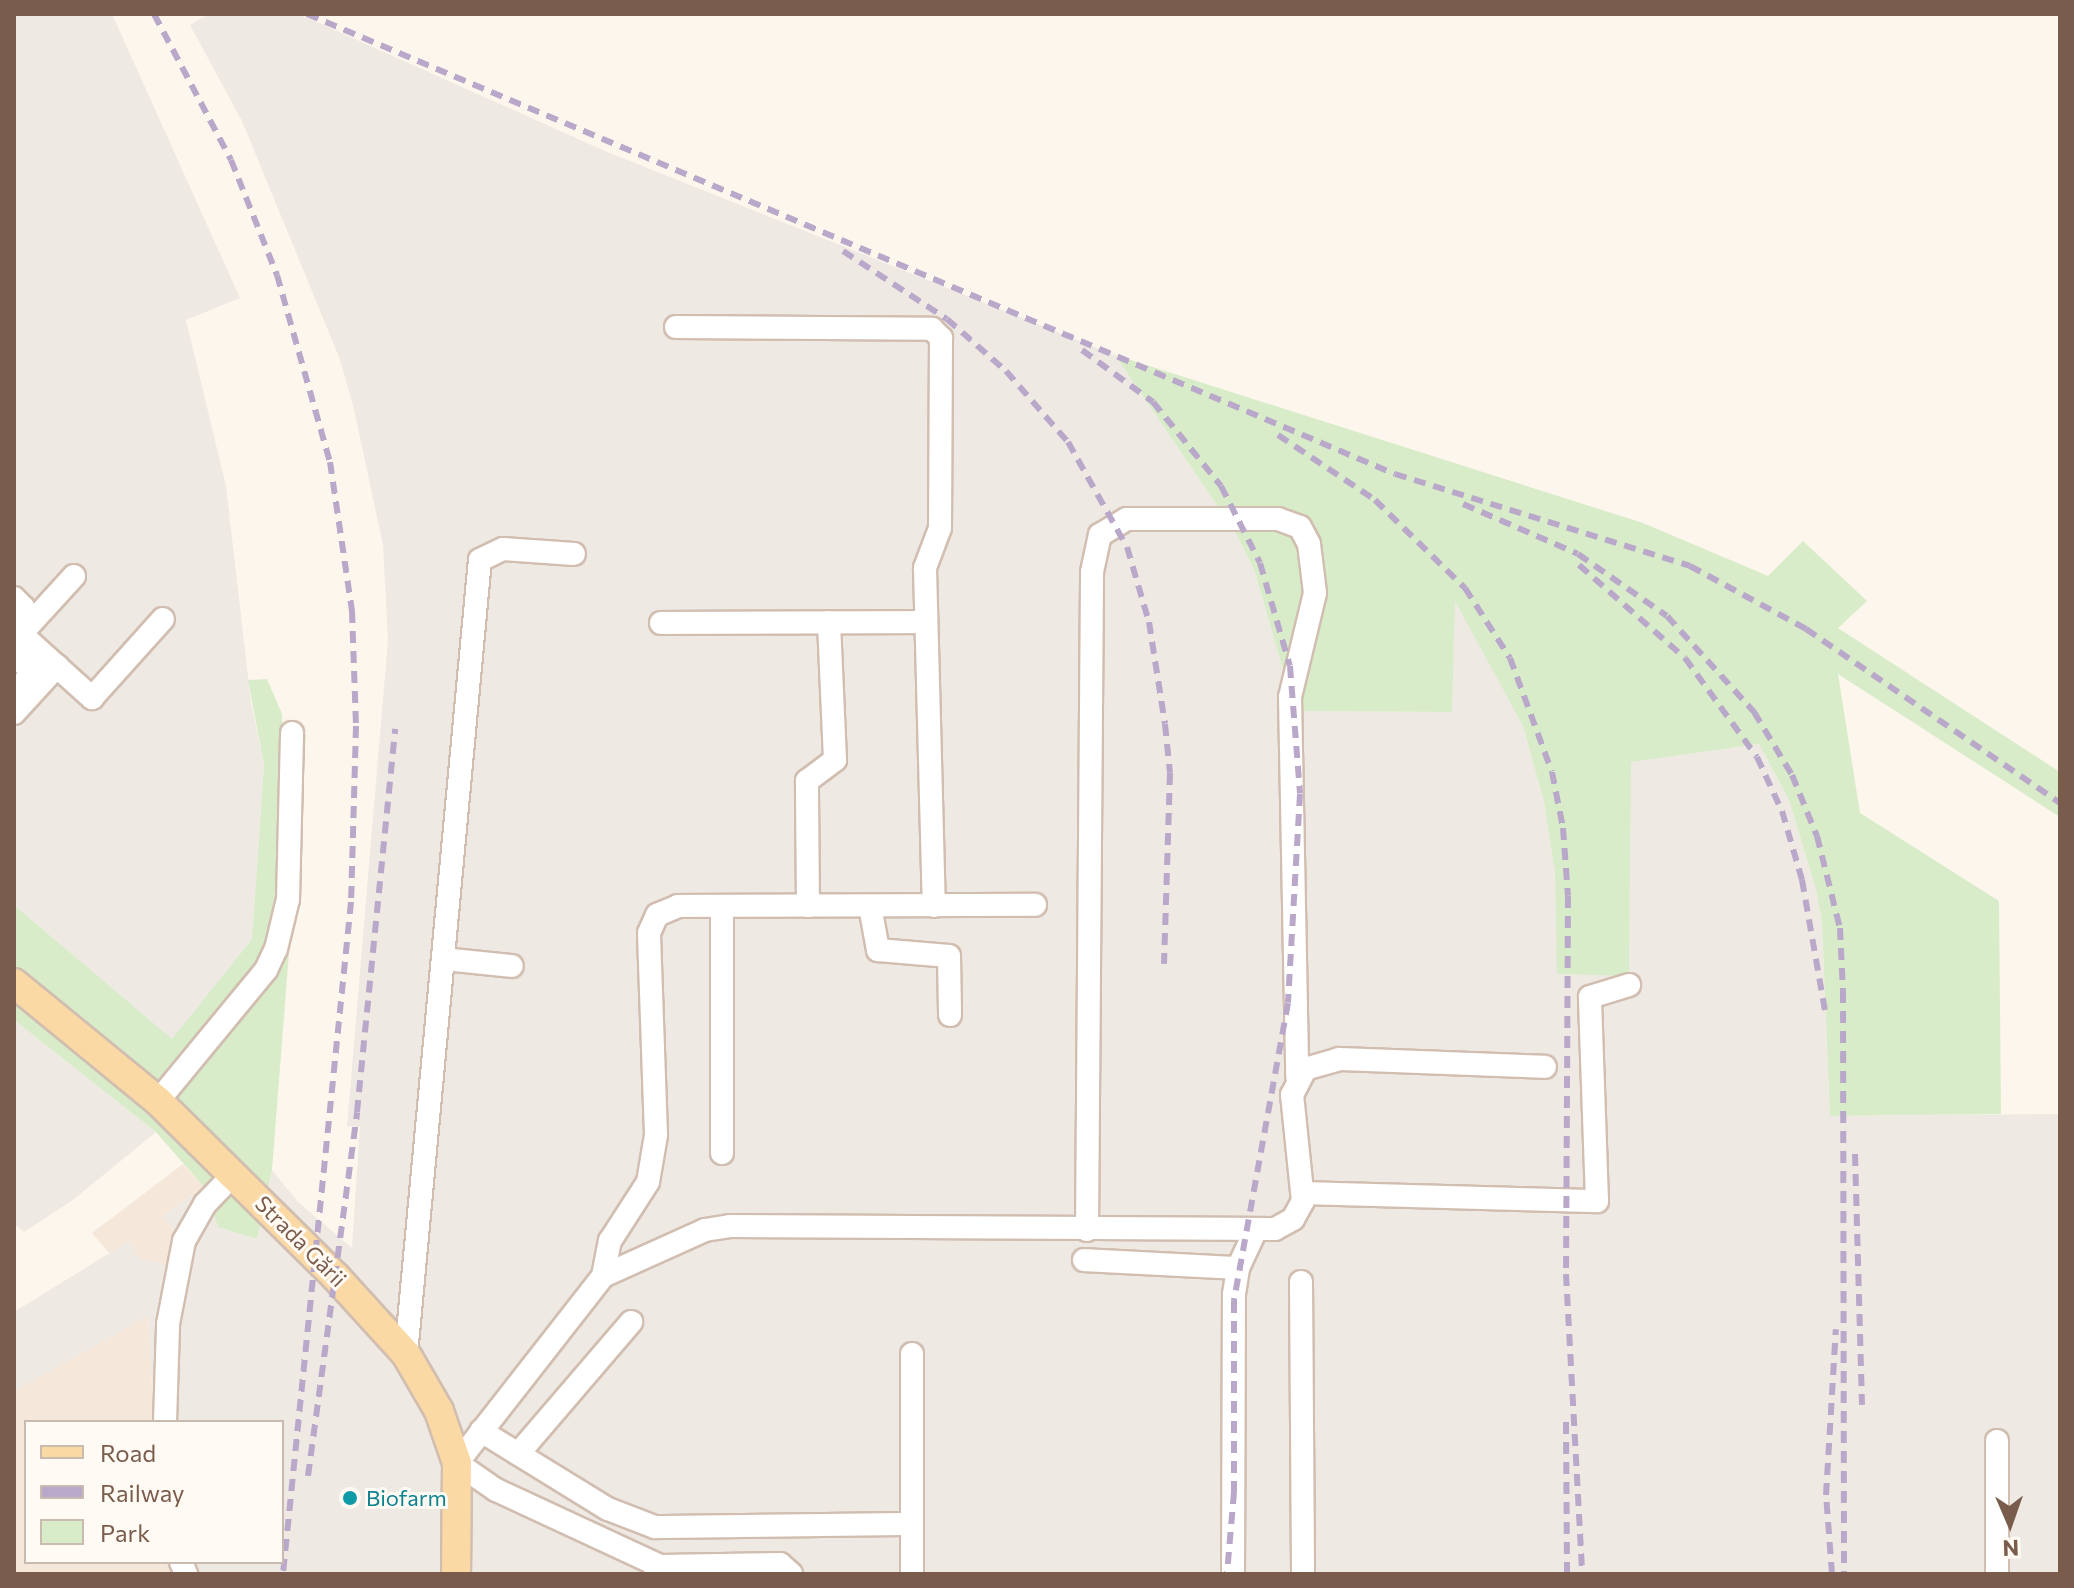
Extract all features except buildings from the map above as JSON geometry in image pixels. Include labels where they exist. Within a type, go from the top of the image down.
[{"type":"main road","name":"Strada Gării","points":[[14,983],[158,1101],[234,1174],[406,1354],[439,1411],[457,1463],[456,1574]]},
{"type":"street","points":[[676,327],[932,329],[939,334],[940,528],[925,568],[934,906]]},
{"type":"street","points":[[603,1276],[705,1230],[730,1226],[1255,1232],[1288,1223],[1297,1214],[1303,1185],[1292,1113],[1297,1077],[1290,697],[1315,593],[1309,544],[1300,527],[1278,519],[1115,523],[1100,535],[1092,572],[1087,1230]]},
{"type":"street","points":[[406,1354],[480,560],[503,549],[574,554]]},
{"type":"street","points":[[74,576],[21,634],[92,698],[163,619]]},
{"type":"street","points":[[14,598],[23,607],[14,617]]},
{"type":"street","points":[[808,906],[807,781],[835,760],[829,622]]},
{"type":"street","points":[[661,623],[925,622]]},
{"type":"street","points":[[14,654],[33,673],[14,713]]},
{"type":"street","points":[[24,693],[57,666]]},
{"type":"street","points":[[158,1101],[266,970],[276,949],[288,899],[292,733]]},
{"type":"street","points":[[791,1574],[780,1564],[658,1570],[496,1490],[457,1463],[603,1276],[610,1241],[648,1182],[656,1135],[649,933],[657,915],[678,906],[1035,905]]},
{"type":"street","points":[[722,906],[722,1153]]},
{"type":"street","points":[[870,906],[878,950],[949,956],[950,1015]]},
{"type":"street","points":[[444,959],[512,966]]},
{"type":"street","points":[[1303,1185],[1597,1201],[1590,997],[1629,985]]},
{"type":"street","points":[[1297,1077],[1313,1065],[1339,1059],[1545,1067]]},
{"type":"street","points":[[165,1420],[168,1324],[184,1241],[205,1204],[234,1174]]},
{"type":"street","points":[[1233,1574],[1238,1268],[1255,1232]]},
{"type":"street","points":[[1084,1260],[1238,1268]]},
{"type":"street","points":[[1301,1282],[1303,1574]]},
{"type":"street","points":[[518,1454],[631,1322]]},
{"type":"street","points":[[912,1354],[912,1574]]},
{"type":"street","points":[[481,1431],[608,1509],[655,1527],[912,1524]]},
{"type":"street","points":[[1997,1441],[1997,1574]]},
{"type":"shaded area","points":[[14,14],[112,14],[240,298],[186,320],[226,486],[251,702],[264,765],[252,939],[172,1040],[14,905]]},
{"type":"shaded area","points":[[209,14],[299,14],[605,151],[1115,355],[1235,532],[1255,572],[1284,674],[1284,711],[1452,712],[1454,599],[1480,636],[1523,726],[1544,802],[1555,873],[1558,974],[1629,975],[1630,762],[1759,744],[1789,800],[1816,890],[1822,923],[1830,1116],[2060,1114],[2060,1574],[177,1574],[173,1564],[284,1564],[284,1420],[154,1420],[148,1316],[14,1391],[14,1312],[129,1241],[139,1258],[167,1265],[177,1232],[162,1217],[204,1187],[218,1227],[257,1239],[272,1170],[298,1202],[352,1248],[360,1127],[347,1126],[388,640],[383,545],[353,405],[339,357],[242,121],[190,25]]},
{"type":"shaded area","points":[[14,1020],[156,1132],[73,1200],[24,1232],[14,1224]]},
{"type":"shaded area","points":[[183,1164],[204,1187],[163,1216],[178,1232],[167,1266],[139,1258],[129,1241],[110,1254],[92,1233]]},
{"type":"shaded area","points":[[148,1316],[154,1420],[24,1420],[24,1564],[173,1564],[177,1574],[14,1574],[14,1391]]},
{"type":"green space","points":[[1115,355],[1643,523],[1768,576],[1803,541],[1867,601],[1838,628],[2060,772],[2060,817],[1838,674],[1860,813],[1999,901],[2001,1114],[1830,1116],[1822,923],[1816,890],[1789,800],[1759,744],[1631,762],[1629,976],[1557,974],[1555,873],[1544,802],[1523,726],[1455,601],[1452,712],[1284,711],[1284,674],[1255,572],[1235,532]]},
{"type":"green space","points":[[267,679],[282,714],[282,733],[306,735],[272,1170],[257,1239],[218,1227],[204,1187],[156,1132],[14,1020],[14,905],[172,1039],[252,939],[264,765],[248,680]]},
{"type":"railway","points":[[154,14],[231,160],[277,275],[330,462],[352,611],[356,726],[351,902],[283,1574]]},
{"type":"railway","points":[[307,14],[1395,474],[1690,566],[1806,629],[2060,803]]},
{"type":"railway","points":[[843,251],[947,319],[1006,371],[1068,442],[1127,547],[1149,622],[1170,773],[1164,964]]},
{"type":"railway","points":[[1082,350],[1153,402],[1221,486],[1260,563],[1290,666],[1300,794],[1288,1003],[1234,1301],[1234,1492],[1227,1574]]},
{"type":"railway","points":[[1278,435],[1375,500],[1465,588],[1510,658],[1552,772],[1563,828],[1568,896],[1566,1274],[1582,1574]]},
{"type":"railway","points":[[1463,504],[1578,554],[1667,616],[1754,712],[1792,775],[1817,836],[1840,928],[1843,991],[1844,1574]]},
{"type":"railway","points":[[1579,565],[1685,658],[1757,757],[1782,811],[1802,880],[1826,1016]]},
{"type":"railway","points":[[308,1476],[357,1112],[395,729]]},
{"type":"railway","points":[[1855,1154],[1862,1405]]},
{"type":"railway","points":[[1832,1574],[1826,1495],[1836,1329]]},
{"type":"railway","points":[[1566,1422],[1567,1574]]},
{"type":"place","name":"Biofarm","points":[[350,1498]]}]
